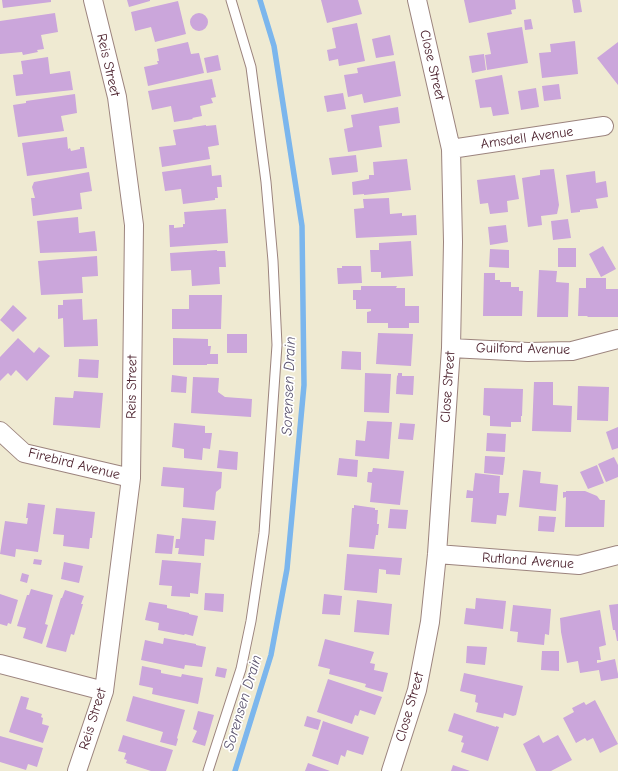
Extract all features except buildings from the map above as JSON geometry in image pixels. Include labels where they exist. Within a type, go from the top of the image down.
[{"type":"street","name":"Reis Street","points":[[77,771],[104,691],[131,478],[134,225],[117,97],[93,0]]},
{"type":"street","name":"Close Street","points":[[391,771],[417,690],[430,622],[437,554],[451,348],[453,242],[451,149],[417,0]]},
{"type":"street","name":"Amsdell Avenue","points":[[451,149],[604,126]]},
{"type":"street","name":"Guilford Avenue","points":[[451,348],[528,352],[572,351],[618,339]]},
{"type":"street","name":"Firebird Avenue","points":[[0,431],[24,453],[131,478]]},
{"type":"street","name":"Rutland Avenue","points":[[437,554],[579,566],[618,555]]},
{"type":"street","points":[[0,664],[104,691]]},
{"type":"lane","points":[[208,771],[241,669],[251,621],[264,533],[277,345],[273,261],[266,182],[251,67],[231,0]]},
{"type":"waterway","name":"Sorensen Drain","points":[[235,771],[271,655],[287,569],[304,385],[302,226],[274,46],[260,0]]}]
